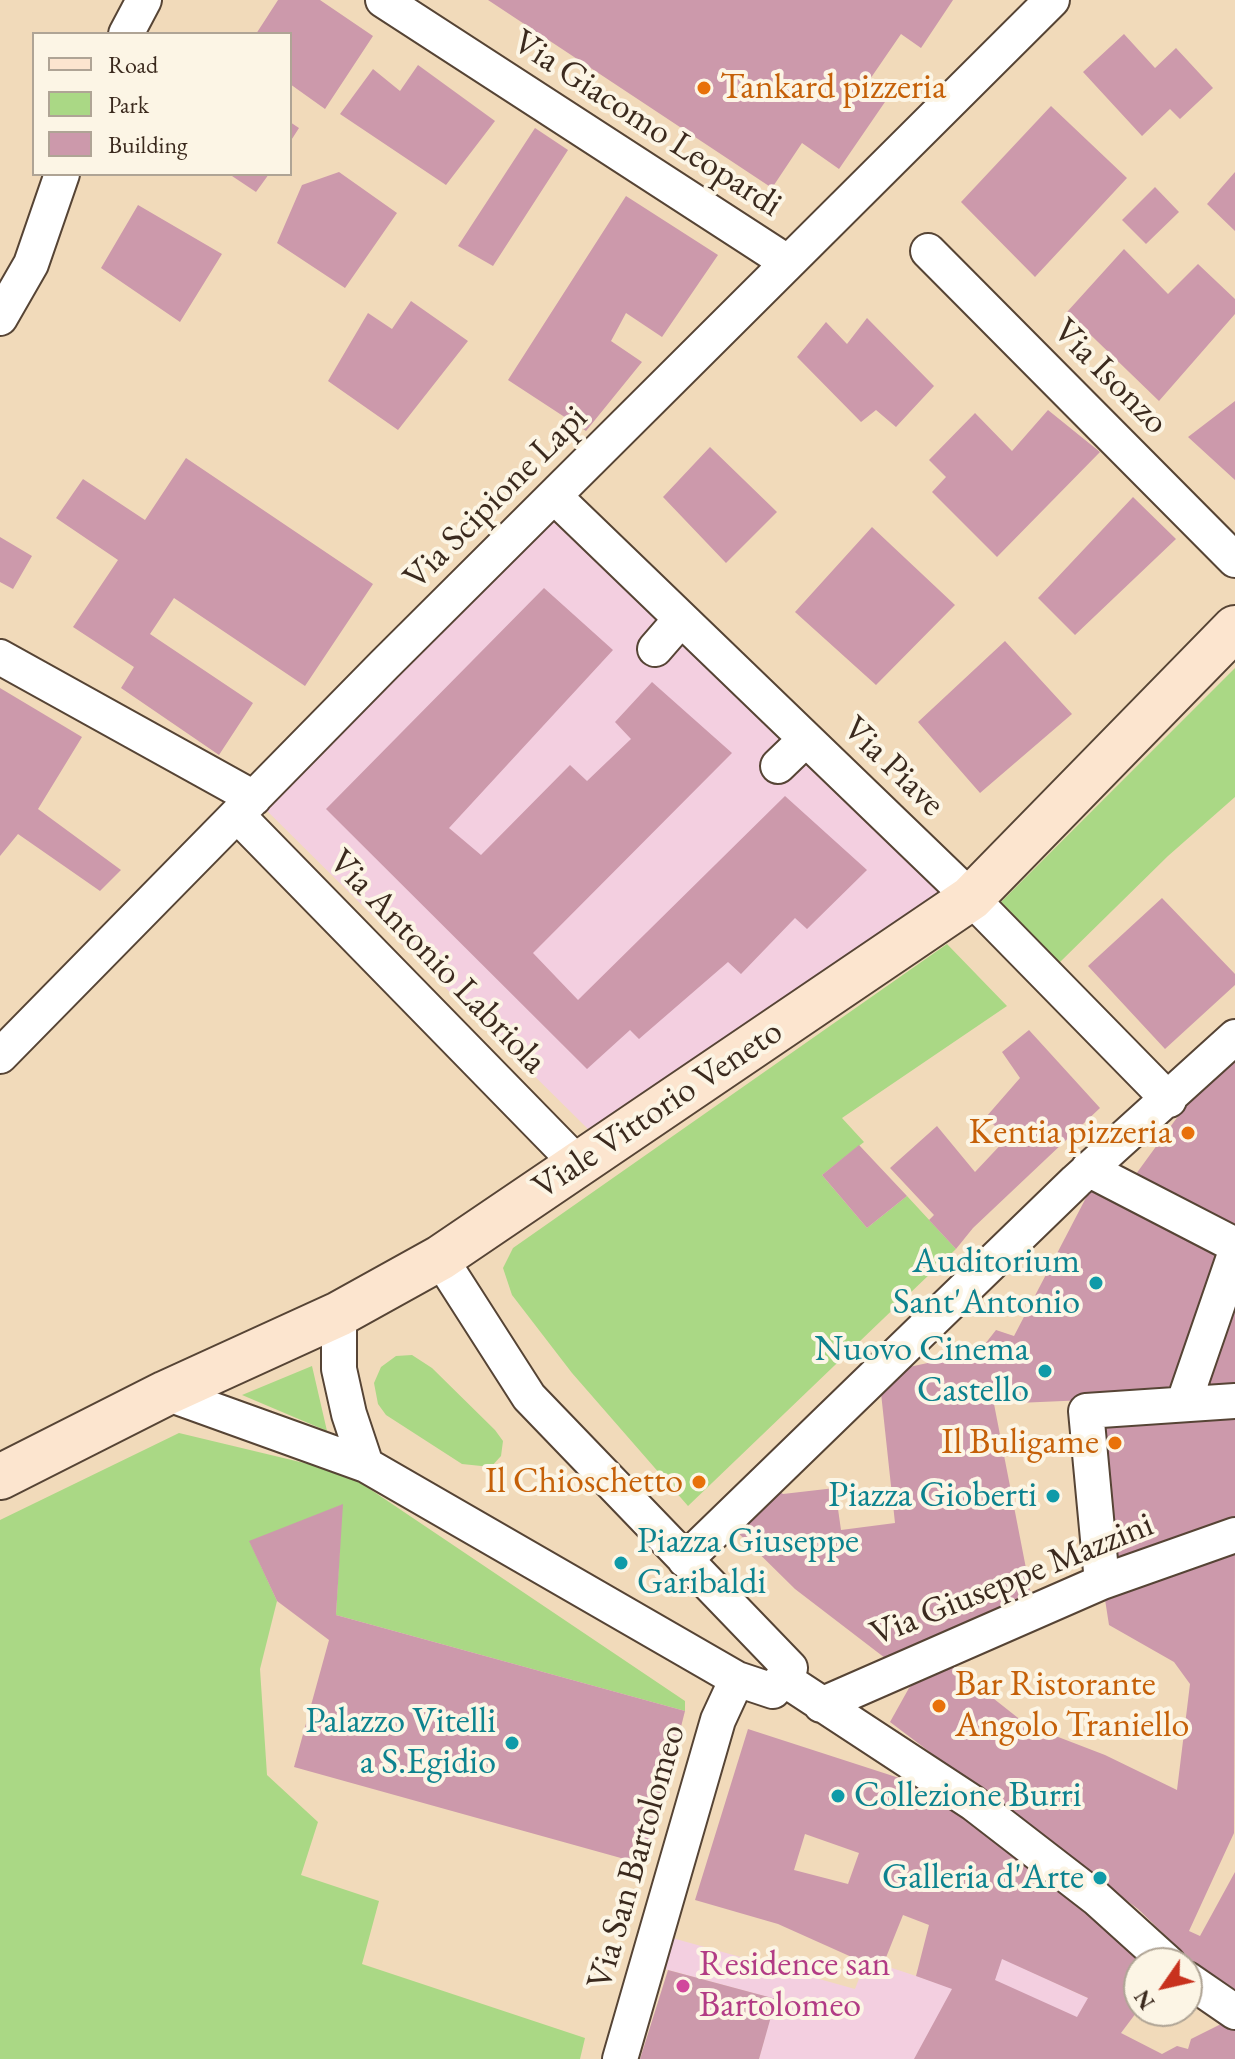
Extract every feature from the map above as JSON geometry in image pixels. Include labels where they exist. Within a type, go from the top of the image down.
[{"type":"main road","name":"Viale Vittorio Veneto","points":[[0,1477],[166,1393],[339,1314],[440,1258],[971,898],[1235,628]]},
{"type":"street","points":[[127,32],[144,0]]},
{"type":"street","name":"Via Giacomo Leopardi","points":[[383,0],[787,262]]},
{"type":"street","name":"Via Scipione Lapi","points":[[0,1056],[787,262],[1052,0]]},
{"type":"street","points":[[0,318],[31,264],[61,176]]},
{"type":"street","name":"Via Isonzo","points":[[928,251],[1235,560]]},
{"type":"street","name":"Via Piave","points":[[555,497],[971,898],[1169,1100]]},
{"type":"street","points":[[655,649],[681,619]]},
{"type":"street","name":"Via Antonio Labriola","points":[[0,657],[246,807],[579,1165]]},
{"type":"street","points":[[778,766],[806,739]]},
{"type":"street","points":[[685,1560],[1088,1169],[1169,1100],[1235,1037]]},
{"type":"street","points":[[1088,1169],[1235,1245]]},
{"type":"street","points":[[1184,1402],[1235,1254]]},
{"type":"street","points":[[166,1393],[366,1465],[737,1679],[773,1691],[790,1668],[529,1397],[440,1258]]},
{"type":"street","points":[[339,1314],[339,1369],[349,1414],[366,1465]]},
{"type":"street","points":[[1102,1582],[1086,1411],[1184,1402],[1235,1401]]},
{"type":"street","name":"Via Giuseppe Mazzini","points":[[821,1705],[1102,1582],[1235,1535]]},
{"type":"street","name":"Via San Bartolomeo","points":[[620,2059],[654,1951],[718,1720],[737,1679]]},
{"type":"street","points":[[784,1679],[973,1803],[1096,1898],[1150,1947]]},
{"type":"street","points":[[1203,1990],[1235,2012]]},
{"type":"shaded area","points":[[555,497],[971,898],[594,1135],[254,798]]},
{"type":"shaded area","points":[[658,1934],[855,1989],[865,1963],[883,1965],[952,1988],[967,1942],[1123,2014],[1125,2027],[1121,2033],[1163,2059],[759,2059],[775,1999],[650,1965]]},
{"type":"green space","points":[[1235,668],[1235,797],[1168,856],[1059,963],[1001,902]]},
{"type":"green space","points":[[947,944],[1007,1006],[842,1118],[864,1142],[822,1175],[867,1228],[907,1196],[956,1249],[688,1506],[572,1373],[512,1295],[503,1268],[513,1248]]},
{"type":"green space","points":[[412,1355],[432,1368],[503,1441],[501,1456],[491,1467],[462,1464],[386,1415],[378,1404],[374,1383],[381,1367],[396,1356]]},
{"type":"green space","points":[[312,1366],[327,1431],[242,1395]]},
{"type":"green space","points":[[179,1433],[346,1473],[685,1701],[685,1711],[336,1615],[342,1505],[250,1542],[277,1601],[260,1669],[267,1775],[318,1822],[301,1875],[379,1901],[362,1964],[585,2038],[580,2059],[0,2059],[0,1520]]},
{"type":"building","points":[[278,0],[320,0],[373,36],[325,109],[292,85],[292,32],[257,32]]},
{"type":"building","points":[[488,0],[953,0],[921,48],[901,34],[866,85],[887,99],[839,169],[802,143],[772,188]]},
{"type":"building","points":[[1124,34],[1155,68],[1176,48],[1213,88],[1180,119],[1170,109],[1142,136],[1083,72]]},
{"type":"building","points":[[418,65],[495,121],[446,185],[340,114],[373,69],[400,91]]},
{"type":"building","points":[[1051,106],[1127,178],[1035,277],[961,202]]},
{"type":"building","points":[[292,123],[299,128],[292,139]]},
{"type":"building","points":[[535,128],[568,150],[493,266],[458,246]]},
{"type":"building","points":[[339,172],[397,213],[345,288],[277,243],[302,185]]},
{"type":"building","points":[[1235,172],[1235,231],[1207,204]]},
{"type":"building","points":[[232,176],[268,176],[256,192]]},
{"type":"building","points":[[1155,187],[1179,212],[1146,244],[1122,220]]},
{"type":"building","points":[[626,196],[718,255],[662,337],[626,313],[611,341],[642,362],[586,431],[508,380]]},
{"type":"building","points":[[138,205],[222,254],[180,322],[101,268]]},
{"type":"building","points":[[1124,249],[1168,294],[1198,264],[1235,299],[1235,314],[1159,401],[1067,312]]},
{"type":"building","points":[[411,301],[468,341],[398,430],[328,381],[368,313],[392,329]]},
{"type":"building","points":[[867,318],[934,386],[896,427],[876,410],[861,422],[797,357],[826,322],[847,344]]},
{"type":"building","points":[[1235,401],[1235,480],[1188,437]]},
{"type":"building","points":[[1048,410],[1100,452],[997,557],[932,492],[946,477],[929,460],[975,413],[1012,451]]},
{"type":"building","points":[[710,447],[777,512],[726,563],[663,497]]},
{"type":"building","points":[[186,458],[373,584],[305,686],[174,598],[150,634],[253,703],[219,755],[121,688],[134,667],[73,627],[118,560],[56,518],[83,479],[145,520]]},
{"type":"building","points":[[1133,497],[1176,539],[1075,635],[1038,598]]},
{"type":"building","points":[[872,527],[955,605],[876,685],[795,612]]},
{"type":"building","points":[[0,537],[32,556],[13,589],[0,582]]},
{"type":"building","points":[[544,588],[613,650],[449,828],[481,855],[570,765],[587,781],[631,739],[615,722],[652,682],[732,753],[533,953],[578,1000],[785,796],[867,870],[807,929],[795,918],[741,974],[728,962],[639,1039],[630,1030],[587,1069],[326,809]]},
{"type":"building","points":[[1005,641],[1072,714],[980,793],[918,722]]},
{"type":"building","points":[[0,688],[82,737],[38,809],[121,870],[100,891],[18,834],[0,856]]},
{"type":"building","points":[[1162,898],[1235,974],[1235,985],[1165,1049],[1088,966]]},
{"type":"building","points":[[1029,1030],[1100,1108],[973,1228],[956,1249],[929,1220],[934,1215],[890,1168],[937,1126],[975,1172],[1007,1138],[986,1117],[1020,1078],[1002,1052]]},
{"type":"building","points":[[1235,1050],[1235,1226],[1136,1174],[1208,1075]]},
{"type":"building","points":[[859,1145],[907,1196],[867,1228],[822,1175]]},
{"type":"building","points":[[1090,1190],[1178,1236],[1228,1255],[1179,1396],[994,1404],[1031,1594],[885,1658],[795,1589],[727,1522],[766,1483],[783,1494],[835,1488],[841,1530],[895,1523],[881,1393],[909,1367],[951,1358],[974,1358],[996,1330],[1014,1336]]},
{"type":"building","points":[[1235,1270],[1235,1395],[1190,1397]]},
{"type":"building","points":[[1235,1405],[1235,1524],[1103,1565],[1089,1416]]},
{"type":"building","points":[[343,1504],[336,1615],[685,1711],[646,1865],[294,1767],[329,1640],[277,1601],[249,1541]]},
{"type":"building","points":[[1235,1544],[1234,1833],[1189,1931],[1200,1936],[1235,1872],[1235,2003],[1203,1972],[1203,1947],[1177,1947],[1138,1909],[890,1722],[909,1688],[941,1657],[1027,1725],[1105,1755],[1177,1790],[1190,1684],[1174,1662],[1109,1625],[1104,1593]]},
{"type":"building","points":[[748,1729],[927,1787],[1066,1894],[1127,1947],[1123,1947],[1123,2027],[1126,2027],[1121,2033],[1162,2054],[1177,2046],[1188,2049],[1191,2039],[1223,2023],[1235,2028],[1235,2059],[914,2059],[952,1989],[916,1976],[929,1925],[903,1915],[883,1965],[865,1963],[778,1924],[695,1900]],"holes":[[[805,1834],[859,1853],[848,1884],[794,1870]],[[1002,1959],[1088,1998],[1077,2017],[995,1980]]]},
{"type":"building","points":[[668,1970],[776,1999],[759,2059],[640,2059]]},
{"type":"place","name":"Tankard pizzeria","points":[[704,88]]},
{"type":"place","name":"Kentia pizzeria","points":[[1188,1133]]},
{"type":"place","name":"Auditorium Sant'Antonio","points":[[1096,1283]]},
{"type":"place","name":"Nuovo Cinema Castello","points":[[1045,1371]]},
{"type":"place","name":"Il Buligame","points":[[1115,1443]]},
{"type":"place","name":"Il Chioschetto","points":[[699,1482]]},
{"type":"place","name":"Piazza Gioberti","points":[[1053,1496]]},
{"type":"place","name":"Piazza Giuseppe Garibaldi","points":[[621,1563]]},
{"type":"place","name":"Bar Ristorante Angolo Traniello","points":[[939,1706]]},
{"type":"place","name":"Palazzo Vitelli a S.Egidio","points":[[512,1743]]},
{"type":"place","name":"Collezione Burri","points":[[838,1796]]},
{"type":"place","name":"Galleria d'Arte","points":[[1100,1878]]},
{"type":"place","name":"Residence san Bartolomeo","points":[[683,1986]]}]
